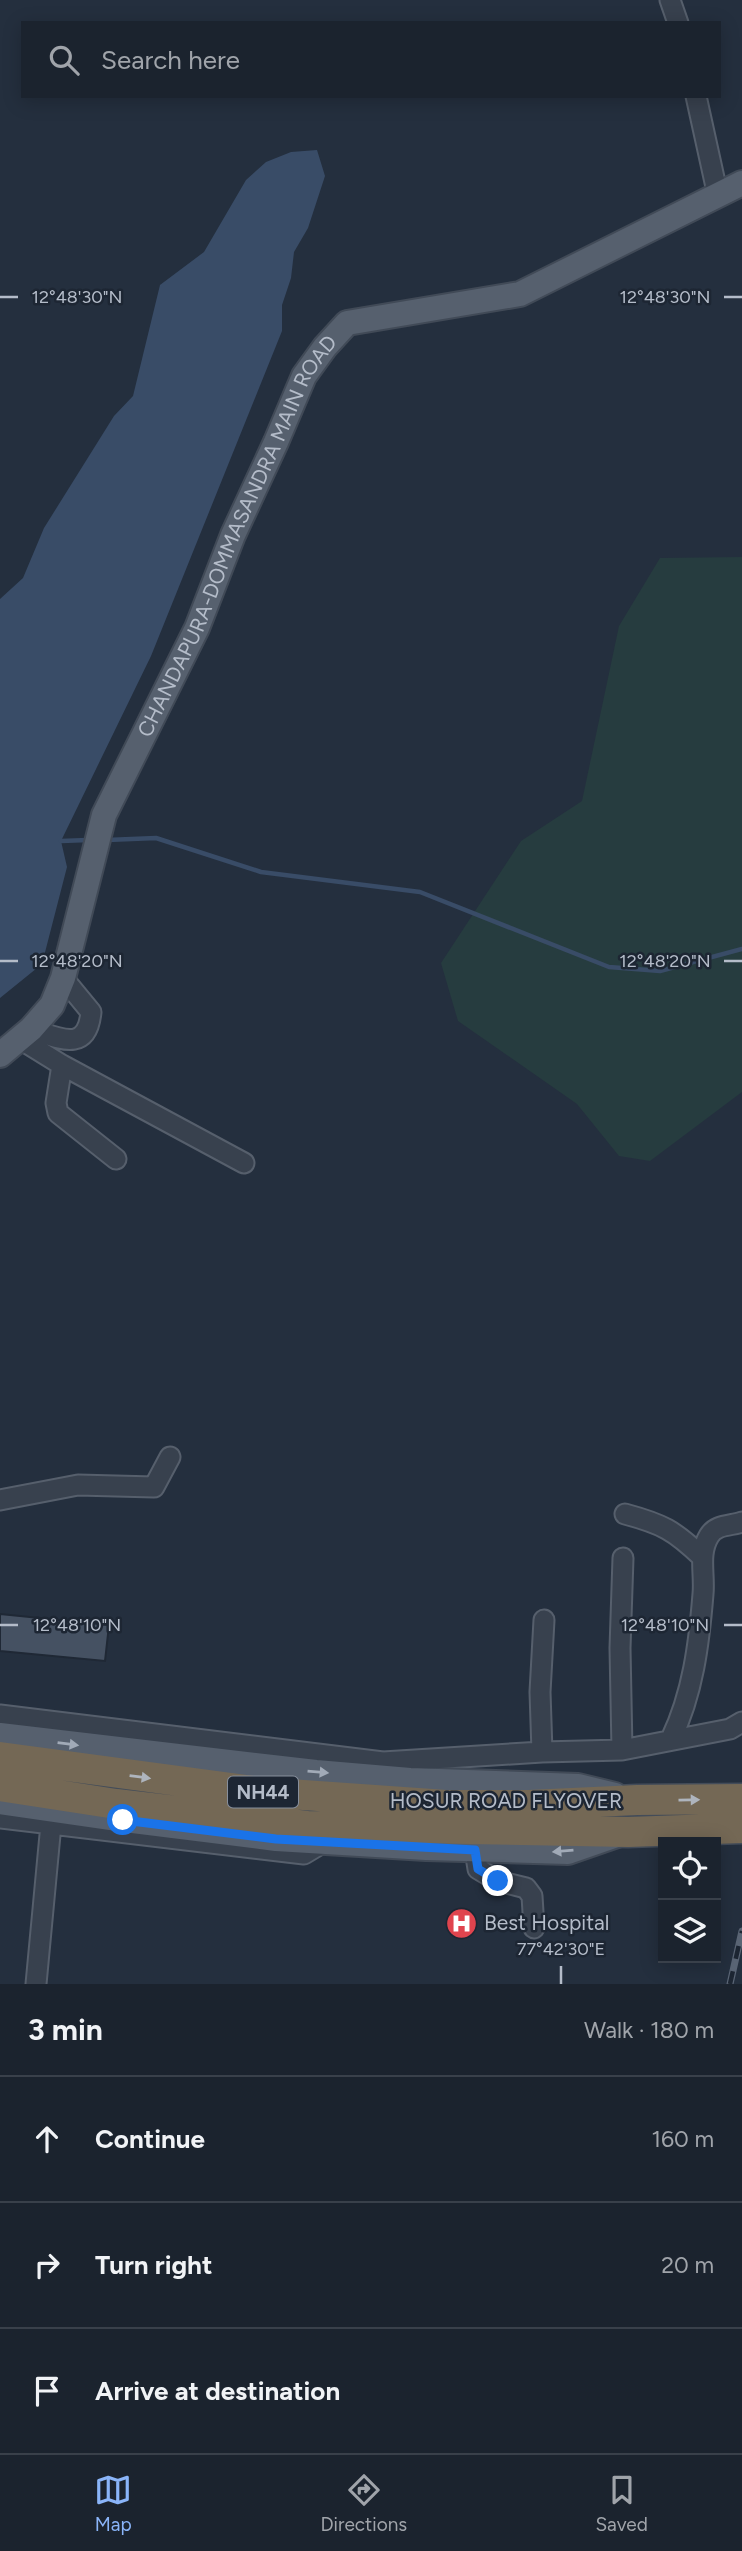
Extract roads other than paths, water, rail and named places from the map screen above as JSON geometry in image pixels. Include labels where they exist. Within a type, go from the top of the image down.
[{"type":"highway","name":"HOSUR ROAD FLYOVER","points":[[0,1757],[99,1772],[294,1795],[446,1805],[628,1832]]},
{"type":"highway","name":"HOSUR ROAD FLYOVER","points":[[0,1786],[116,1804],[307,1826],[444,1830],[636,1800]]},
{"type":"highway","name":"NH44","points":[[636,1800],[742,1799]]},
{"type":"highway","name":"NH44","points":[[628,1832],[742,1828]]},
{"type":"main road","name":"CHANDAPURA-DOMMASANDRA MAIN ROAD","points":[[0,1055],[26,1034],[52,1005],[63,978],[104,815],[197,628],[233,534],[303,376],[325,346],[347,323],[520,294],[742,183]]},
{"type":"main road","points":[[0,1735],[316,1772],[410,1780],[578,1786],[636,1800]]},
{"type":"main road","points":[[0,1802],[276,1839],[475,1850],[568,1852],[628,1832]]},
{"type":"street","points":[[670,0],[677,21]]},
{"type":"street","points":[[696,98],[718,196]]},
{"type":"street","points":[[26,1034],[68,1041],[80,1038],[90,1027],[91,1012],[63,978]]},
{"type":"street","points":[[26,1034],[62,1065],[244,1163]]},
{"type":"street","points":[[62,1065],[56,1103],[58,1113],[116,1159]]},
{"type":"street","points":[[0,1500],[78,1486],[154,1487],[170,1457]]},
{"type":"street","points":[[625,1514],[663,1525],[679,1535],[702,1556]]},
{"type":"street","points":[[671,1739],[682,1716],[693,1676],[703,1589],[702,1556],[709,1535],[718,1527],[732,1526],[742,1521]]},
{"type":"street","points":[[622,1750],[620,1648],[623,1558]]},
{"type":"street","points":[[542,1752],[540,1692],[544,1620]]},
{"type":"street","points":[[0,1714],[383,1762],[622,1750],[730,1729],[742,1722]]},
{"type":"street","points":[[383,1762],[410,1780]]},
{"type":"street","points":[[0,1818],[304,1854],[324,1842]]},
{"type":"street","points":[[36,1984],[51,1824]]},
{"type":"street","points":[[475,1850],[478,1869],[498,1881],[526,1888],[532,1896],[534,1928]]},
{"type":"water","points":[[317,150],[325,176],[308,228],[294,252],[291,278],[282,305],[282,331],[151,656],[61,841],[67,867],[42,964],[0,998],[0,599],[23,578],[44,528],[114,416],[133,396],[160,285],[204,252],[246,180],[266,162],[291,152]]},
{"type":"waterway","points":[[107,840],[156,838],[261,872],[420,892],[609,967],[660,971],[742,949]]},
{"type":"waterway","points":[[61,841],[88,840]]},
{"type":"railway","points":[[730,1984],[742,1931]]},
{"type":"place","name":"Best Hospital","points":[[461,1923]]}]
